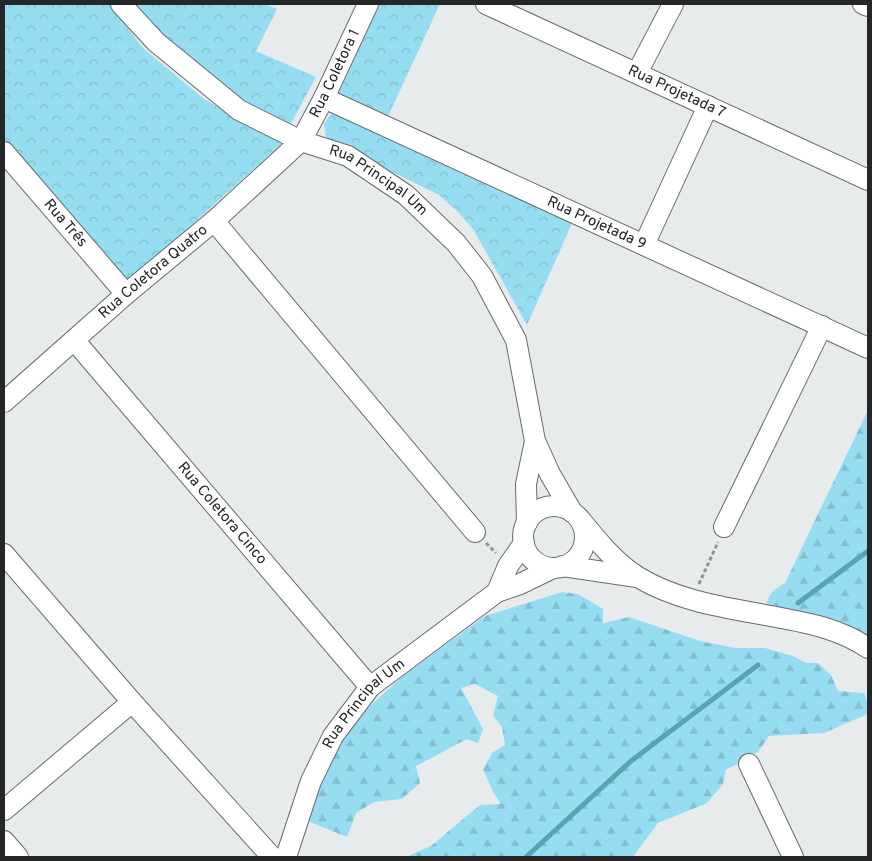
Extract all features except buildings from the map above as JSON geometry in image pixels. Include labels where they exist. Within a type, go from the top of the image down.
[{"type":"street","name":"Rua Principal Um","points":[[121,4],[156,42],[239,110],[301,141],[348,156],[406,195],[456,243],[482,276],[516,340],[535,441],[550,474],[575,515],[597,540],[637,577]]},
{"type":"street","name":"Rua Coletora 1","points":[[301,141],[324,98],[368,4]]},
{"type":"street","name":"Rua Projetada 7","points":[[486,4],[868,180]]},
{"type":"street","points":[[637,73],[673,4]]},
{"type":"street","points":[[863,4],[868,6]]},
{"type":"street","name":"Rua Projetada 9","points":[[324,98],[868,348]]},
{"type":"street","points":[[644,245],[708,106]]},
{"type":"street","name":"Rua Coletora Quatro","points":[[4,402],[126,294],[214,221],[301,141]]},
{"type":"street","name":"Rua Três","points":[[4,152],[126,294]]},
{"type":"street","points":[[214,221],[475,532]]},
{"type":"street","points":[[724,527],[822,326]]},
{"type":"street","name":"Rua Coletora Cinco","points":[[74,340],[370,687]]},
{"type":"street","name":"Rua Principal Um","points":[[526,523],[526,484],[535,441]]},
{"type":"street","points":[[558,567],[575,559],[584,547],[584,527],[575,515],[562,507],[542,508],[533,514],[526,523],[523,533],[527,553],[534,561],[558,567],[637,577],[705,604],[824,626],[855,639],[868,648]]},
{"type":"street","points":[[497,592],[508,566],[524,543]]},
{"type":"street","points":[[4,554],[132,702],[272,857]]},
{"type":"street","name":"Rua Principal Um","points":[[286,857],[311,781],[333,736],[370,687],[497,592],[558,567]]},
{"type":"street","points":[[4,810],[132,702]]},
{"type":"street","points":[[749,764],[793,857]]},
{"type":"street","points":[[4,841],[18,857]]},
{"type":"path","points":[[692,599],[724,527]]},
{"type":"path","points":[[475,532],[508,566]]},
{"type":"green space","points":[[4,4],[110,4],[143,48],[204,99],[282,143],[128,283],[4,139]]},
{"type":"green space","points":[[124,4],[265,4],[277,9],[256,51],[316,77],[287,131],[228,99]]},
{"type":"green space","points":[[380,4],[440,4],[383,127],[333,105]]},
{"type":"green space","points":[[332,113],[338,113],[573,221],[527,325],[473,229],[458,212],[439,195],[332,142],[326,137],[324,124]]},
{"type":"green space","points":[[868,410],[868,639],[766,607],[772,593],[785,583]]},
{"type":"green space","points":[[562,592],[578,594],[603,609],[603,623],[629,617],[700,641],[735,648],[765,648],[793,656],[806,663],[818,663],[831,675],[838,691],[864,693],[868,704],[868,714],[824,733],[769,736],[758,752],[726,770],[723,784],[707,803],[658,823],[633,857],[409,857],[431,846],[480,805],[501,804],[493,792],[483,769],[492,753],[505,745],[502,727],[493,716],[498,696],[475,684],[461,688],[483,729],[478,743],[467,739],[416,766],[420,783],[402,799],[374,802],[356,813],[347,837],[310,822],[311,805],[331,754],[350,724],[403,676],[485,616]]},
{"type":"waterway","points":[[798,603],[868,551]]},
{"type":"waterway","points":[[526,857],[631,761],[758,665]]}]
